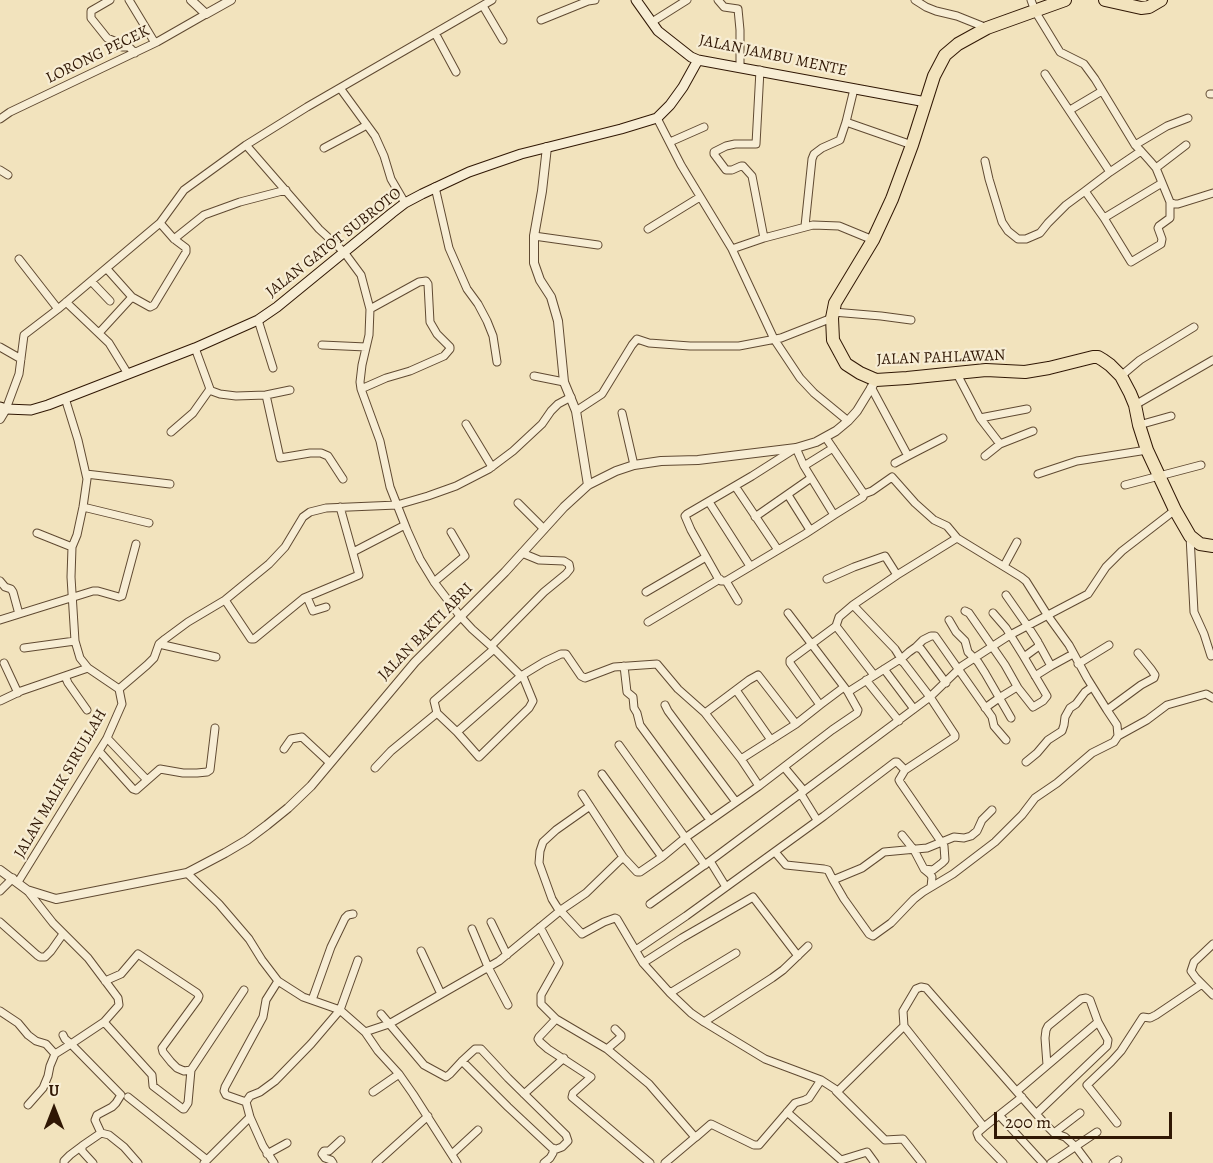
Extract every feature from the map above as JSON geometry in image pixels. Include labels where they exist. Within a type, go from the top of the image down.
[{"type":"highway","points":[[832,315],[838,298],[873,240],[891,199],[912,145],[934,76],[945,55],[958,44],[1033,6],[1065,0]]},
{"type":"highway","points":[[1105,0],[1141,8],[1149,7],[1161,0]]},
{"type":"highway","name":"JALAN PAHLAWAN","points":[[832,315],[833,340],[843,361],[874,383],[956,372],[986,370],[1029,372],[1096,357],[1110,365],[1121,376],[1128,388],[1147,450],[1190,536]]},
{"type":"highway","points":[[1190,536],[1200,544],[1213,546]]},
{"type":"main road","name":"JALAN JAMBU MENTE","points":[[636,0],[658,31],[698,60],[926,102]]},
{"type":"main road","points":[[657,118],[683,87],[698,60]]},
{"type":"main road","name":"JALAN GATOT SUBROTO","points":[[3,408],[33,410],[195,348],[258,320],[405,203],[435,187],[499,161],[657,118]]},
{"type":"street","points":[[110,0],[91,11],[91,18],[106,38],[119,43],[122,47],[129,47],[135,53]]},
{"type":"street","points":[[129,0],[155,43]]},
{"type":"street","points":[[191,0],[206,14],[231,0]]},
{"type":"street","points":[[0,419],[16,382],[24,335],[160,223],[184,190],[246,145],[492,0]]},
{"type":"street","points":[[541,20],[595,0]]},
{"type":"street","points":[[652,22],[687,0]]},
{"type":"street","points":[[718,0],[724,8],[738,9],[740,66]]},
{"type":"street","points":[[915,0],[936,11],[957,16],[987,28]]},
{"type":"street","points":[[483,6],[503,40]]},
{"type":"street","points":[[1033,6],[1060,52],[1084,64],[1135,145],[1156,168],[1170,202],[1170,218],[1158,228],[1162,239],[1161,244],[1131,262],[1085,191]]},
{"type":"street","name":"LORONG PECEK","points":[[0,119],[10,112],[155,43],[206,14]]},
{"type":"street","points":[[435,33],[456,72]]},
{"type":"street","points":[[759,70],[757,143],[726,146],[714,154],[726,170],[743,166],[752,176],[764,238]]},
{"type":"street","points":[[1046,74],[1110,172]]},
{"type":"street","points":[[340,88],[375,136],[391,179],[405,203]]},
{"type":"street","points":[[805,226],[812,159],[814,154],[822,148],[840,140],[854,89]]},
{"type":"street","points":[[1070,110],[1102,91]]},
{"type":"street","points":[[1135,145],[1167,126],[1188,117]]},
{"type":"street","points":[[657,118],[681,165],[732,249],[774,339],[800,378],[814,393],[848,421]]},
{"type":"street","points":[[846,122],[912,145]]},
{"type":"street","points":[[324,148],[367,125]]},
{"type":"street","points":[[670,142],[704,127]]},
{"type":"street","points":[[246,145],[320,229],[344,252],[361,274],[370,309],[369,335],[360,382],[380,441],[390,487],[405,525],[420,559],[460,616],[493,648],[525,681],[533,703],[479,758],[458,732],[437,713],[434,704],[435,700],[493,648],[544,592],[570,569],[569,564],[564,561],[539,560],[522,553]]},
{"type":"street","points":[[1156,168],[1186,145]]},
{"type":"street","points":[[547,147],[534,236],[534,266],[540,280],[552,297],[558,321],[564,382],[576,411],[588,485]]},
{"type":"street","points":[[985,161],[988,179],[1002,222],[1018,239],[1026,239],[1040,233],[1066,206],[1141,151]]},
{"type":"street","points":[[0,170],[8,175]]},
{"type":"street","points":[[1104,218],[1162,183]]},
{"type":"street","points":[[435,187],[449,248],[467,289],[487,321],[493,336],[497,362]]},
{"type":"street","points":[[174,239],[204,215],[240,202],[286,190]]},
{"type":"street","points":[[1170,202],[1178,204],[1213,193]]},
{"type":"street","points":[[648,229],[700,196]]},
{"type":"street","points":[[106,269],[132,297],[150,307],[154,305],[186,252],[186,248],[174,239],[160,223]]},
{"type":"street","points":[[732,249],[805,226],[839,226],[873,240]]},
{"type":"street","points":[[534,236],[598,245]]},
{"type":"street","points":[[19,259],[58,309]]},
{"type":"street","points":[[91,281],[110,301]]},
{"type":"street","points":[[362,388],[444,356],[450,349],[436,334],[430,322],[426,282],[419,282],[370,309]]},
{"type":"street","points":[[99,333],[132,297]]},
{"type":"street","points":[[66,302],[109,343],[128,374]]},
{"type":"street","points":[[576,411],[602,394],[637,339],[649,343],[739,346],[774,339],[832,315],[881,316],[911,320]]},
{"type":"street","points":[[258,320],[273,368]]},
{"type":"street","points":[[1121,376],[1140,360],[1194,327]]},
{"type":"street","points":[[322,345],[366,347]]},
{"type":"street","points":[[0,347],[21,358]]},
{"type":"street","points":[[171,432],[193,413],[209,390],[210,386],[195,348]]},
{"type":"street","points":[[1135,405],[1213,360]]},
{"type":"street","points":[[956,372],[980,418],[1000,444]]},
{"type":"street","points":[[534,376],[564,382]]},
{"type":"street","points":[[874,383],[908,456]]},
{"type":"street","name":"JALAN BAKTI ABRI","points":[[0,870],[27,890],[56,900],[187,873],[232,849],[267,825],[311,786],[415,662],[588,485],[634,465],[796,448],[816,442],[826,438],[848,421],[874,383]]},
{"type":"street","points":[[209,390],[236,396],[266,395],[290,390]]},
{"type":"street","points":[[266,395],[280,458],[321,453],[328,456],[343,479]]},
{"type":"street","points":[[65,398],[78,440],[87,483],[77,535],[72,547],[75,641],[80,658],[88,668],[119,688],[153,659],[159,644],[188,622],[225,600],[269,564],[285,547],[303,517],[313,511],[340,507],[397,505],[456,486],[492,467],[542,424],[550,411],[558,404],[571,398]]},
{"type":"street","points":[[980,418],[1027,409]]},
{"type":"street","points":[[622,413],[634,465]]},
{"type":"street","points":[[1139,425],[1171,416]]},
{"type":"street","points":[[466,424],[492,467]]},
{"type":"street","points":[[985,456],[1000,444],[1033,431]]},
{"type":"street","points":[[826,438],[864,494]]},
{"type":"street","points":[[895,463],[943,438]]},
{"type":"street","points":[[738,601],[706,557],[691,530],[685,516],[687,514],[796,448],[804,466],[834,515]]},
{"type":"street","points":[[804,466],[832,448]]},
{"type":"street","points":[[1038,474],[1077,461],[1147,450]]},
{"type":"street","points":[[1125,485],[1201,465]]},
{"type":"street","points":[[86,474],[170,484]]},
{"type":"street","points":[[648,622],[778,550],[892,477],[915,503],[934,520],[947,526],[957,538],[1026,581],[1117,725],[1118,736]]},
{"type":"street","points":[[755,517],[811,478]]},
{"type":"street","points":[[735,486],[778,550]]},
{"type":"street","points":[[788,495],[810,530]]},
{"type":"street","points":[[709,502],[750,566]]},
{"type":"street","points":[[518,503],[544,529]]},
{"type":"street","points":[[83,507],[149,523]]},
{"type":"street","points":[[225,600],[251,639],[254,639],[307,597],[359,575],[340,507]]},
{"type":"street","points":[[650,904],[930,697],[974,658],[1010,634],[1088,594],[1106,567],[1122,550],[1175,510]]},
{"type":"street","points":[[352,552],[405,525]]},
{"type":"street","points":[[434,582],[465,556],[451,532]]},
{"type":"street","points":[[37,533],[72,547]]},
{"type":"street","points":[[1190,536],[1194,612],[1211,656]]},
{"type":"street","points":[[820,705],[790,660],[836,626],[839,617],[853,605],[957,538]]},
{"type":"street","points":[[1004,566],[1017,542]]},
{"type":"street","points":[[0,620],[93,591],[122,596],[136,544]]},
{"type":"street","points":[[827,579],[885,556],[897,575]]},
{"type":"street","points":[[646,592],[706,557]]},
{"type":"street","points":[[0,581],[13,592],[19,614]]},
{"type":"street","points":[[1006,595],[1051,666]]},
{"type":"street","points":[[307,597],[313,611],[326,607]]},
{"type":"street","points":[[853,605],[895,649],[900,660],[930,697],[955,736],[905,770],[900,781],[944,846],[945,860],[933,870],[924,869]]},
{"type":"street","points":[[965,611],[969,613],[1032,707],[1047,696],[1010,634],[993,613]]},
{"type":"street","points":[[582,794],[623,857],[637,872],[640,872],[857,713],[858,710],[846,689],[789,613]]},
{"type":"street","points":[[949,620],[964,641],[968,652],[985,673],[1011,718]]},
{"type":"street","points":[[836,626],[874,675]]},
{"type":"street","points":[[741,759],[796,724],[820,705],[900,660],[931,636],[935,636],[959,669],[992,717],[993,724],[1006,740]]},
{"type":"street","points":[[24,648],[75,641]]},
{"type":"street","points":[[159,644],[216,657]]},
{"type":"street","points":[[1024,657],[1039,644]]},
{"type":"street","points":[[1078,664],[1109,645]]},
{"type":"street","points":[[915,648],[921,649],[946,682]]},
{"type":"street","points":[[1107,710],[1154,678],[1155,675],[1138,653]]},
{"type":"street","points":[[458,732],[521,676],[563,654],[566,654],[581,676],[585,678],[611,667],[658,664],[672,682],[705,713],[759,786]]},
{"type":"street","points":[[1035,676],[1073,654]]},
{"type":"street","points":[[4,663],[18,693]]},
{"type":"street","points":[[624,666],[627,692],[633,697],[640,725],[710,820]]},
{"type":"street","points":[[0,701],[88,668]]},
{"type":"street","points":[[884,669],[914,709]]},
{"type":"street","points":[[705,713],[758,675],[796,724]]},
{"type":"street","points":[[65,676],[87,710]]},
{"type":"street","points":[[866,680],[898,721]]},
{"type":"street","points":[[985,708],[1017,687]]},
{"type":"street","points":[[1026,762],[1048,740],[1062,731],[1070,708],[1092,687]]},
{"type":"street","name":"JALAN MALIK SIRULLAH","points":[[0,891],[16,880],[99,751],[122,704],[119,688]]},
{"type":"street","points":[[736,690],[771,740]]},
{"type":"street","points":[[775,852],[786,865],[828,870],[844,899],[869,934],[873,936],[891,923],[914,899],[953,874],[994,842],[1022,815],[1035,798],[1057,783],[1092,753],[1114,742],[1118,736],[1147,720],[1167,705],[1206,694],[1213,698]]},
{"type":"street","points":[[665,705],[736,802]]},
{"type":"street","points":[[375,768],[391,751],[437,713]]},
{"type":"street","points":[[99,751],[133,789],[136,789],[160,770],[204,773],[210,770],[215,728]]},
{"type":"street","points":[[284,749],[291,739],[302,737],[330,763]]},
{"type":"street","points":[[106,738],[147,780]]},
{"type":"street","points":[[619,745],[685,838],[726,887]]},
{"type":"street","points":[[636,950],[775,852],[895,762],[905,770]]},
{"type":"street","points":[[784,767],[802,792],[817,820]]},
{"type":"street","points":[[602,774],[662,857]]},
{"type":"street","points":[[590,806],[549,835],[543,842],[538,858],[552,899],[582,934],[604,922],[617,919],[643,963],[670,993],[704,1022],[765,1059],[821,1080],[836,1091],[885,1140],[903,1139],[922,1163]]},
{"type":"street","points":[[833,879],[862,868],[884,852],[927,848],[954,837],[971,836],[992,810]]},
{"type":"street","points":[[902,835],[914,849],[924,869],[932,877],[931,887]]},
{"type":"street","points":[[365,1032],[389,1024],[507,955],[561,910],[586,893],[623,857]]},
{"type":"street","points":[[187,873],[219,904],[249,939],[278,981],[312,1000],[340,1010],[365,1032],[378,1051],[399,1074],[457,1163]]},
{"type":"street","points":[[27,890],[63,934],[88,958],[118,998],[119,1005],[104,1022],[55,1054],[43,1088],[28,1105]]},
{"type":"street","points":[[643,963],[753,897],[798,956]]},
{"type":"street","points":[[312,1000],[322,969],[345,918],[353,914]]},
{"type":"street","points":[[0,922],[40,957],[45,957],[51,951],[63,934]]},
{"type":"street","points":[[491,922],[507,955]]},
{"type":"street","points":[[540,927],[559,963],[548,981],[540,1000],[541,1004],[556,1019],[607,1049],[649,1084],[694,1136],[698,1136]]},
{"type":"street","points":[[472,929],[488,967],[508,1005]]},
{"type":"street","points":[[1213,944],[1194,962],[1191,971],[1213,995]]},
{"type":"street","points":[[704,1022],[772,978],[808,946]]},
{"type":"street","points":[[421,951],[441,994]]},
{"type":"street","points":[[670,993],[736,953]]},
{"type":"street","points":[[105,981],[120,974],[138,954],[197,993],[198,999],[162,1048],[177,1068],[184,1071],[191,1070]]},
{"type":"street","points":[[274,1163],[267,1154],[250,1117],[246,1102],[250,1096],[275,1081],[340,1010],[358,960]]},
{"type":"street","points":[[246,1102],[226,1095],[225,1087],[263,1017],[266,1000],[278,981]]},
{"type":"street","points":[[1118,1123],[1087,1085],[1111,1062],[1143,1017],[1150,1018],[1156,1015],[1202,984]]},
{"type":"street","points":[[984,1127],[904,1026],[903,1011],[916,989],[926,988],[1036,1113],[1054,1132],[1065,1137],[1076,1147],[1088,1163]]},
{"type":"street","points":[[104,1022],[152,1075],[153,1086],[183,1109],[188,1102],[191,1070],[244,990]]},
{"type":"street","points":[[1036,1113],[1107,1046],[1108,1040],[1090,1000],[1081,999],[1048,1026],[1045,1038],[1047,1065]]},
{"type":"street","points":[[0,1011],[18,1023],[36,1041],[46,1044],[55,1054]]},
{"type":"street","points":[[381,1014],[424,1065],[446,1077],[450,1074],[462,1061],[475,1049],[481,1049],[567,1136],[568,1141],[555,1150],[462,1061]]},
{"type":"street","points":[[556,1019],[538,1039],[548,1049],[591,1077],[573,1093],[572,1097],[650,1163]]},
{"type":"street","points":[[1000,1162],[977,1133],[999,1115],[1047,1065],[1098,1022]]},
{"type":"street","points":[[836,1091],[904,1026]]},
{"type":"street","points":[[607,1049],[621,1037],[615,1029]]},
{"type":"street","points":[[63,1035],[121,1095],[112,1107],[96,1116],[95,1120],[101,1132],[124,1146],[138,1163]]},
{"type":"street","points":[[524,1094],[564,1058]]},
{"type":"street","points":[[373,1092],[399,1074]]},
{"type":"street","points":[[665,1163],[711,1124],[756,1145],[759,1144],[797,1102],[809,1098],[821,1080]]},
{"type":"street","points":[[128,1097],[206,1162],[250,1117]]},
{"type":"street","points":[[788,1112],[841,1160],[867,1152],[875,1163]]},
{"type":"street","points":[[1054,1132],[1080,1113]]},
{"type":"street","points":[[999,1115],[1043,1163]]},
{"type":"street","points":[[376,1163],[428,1116]]},
{"type":"street","points":[[452,1154],[478,1130]]},
{"type":"street","points":[[64,1163],[70,1155],[101,1132]]},
{"type":"street","points":[[1051,1163],[1097,1132]]},
{"type":"street","points":[[333,1163],[322,1154],[341,1140]]},
{"type":"street","points":[[267,1154],[287,1143]]},
{"type":"street","points":[[82,1146],[82,1151],[93,1163]]},
{"type":"street","points":[[544,1163],[553,1153],[553,1148]]}]
